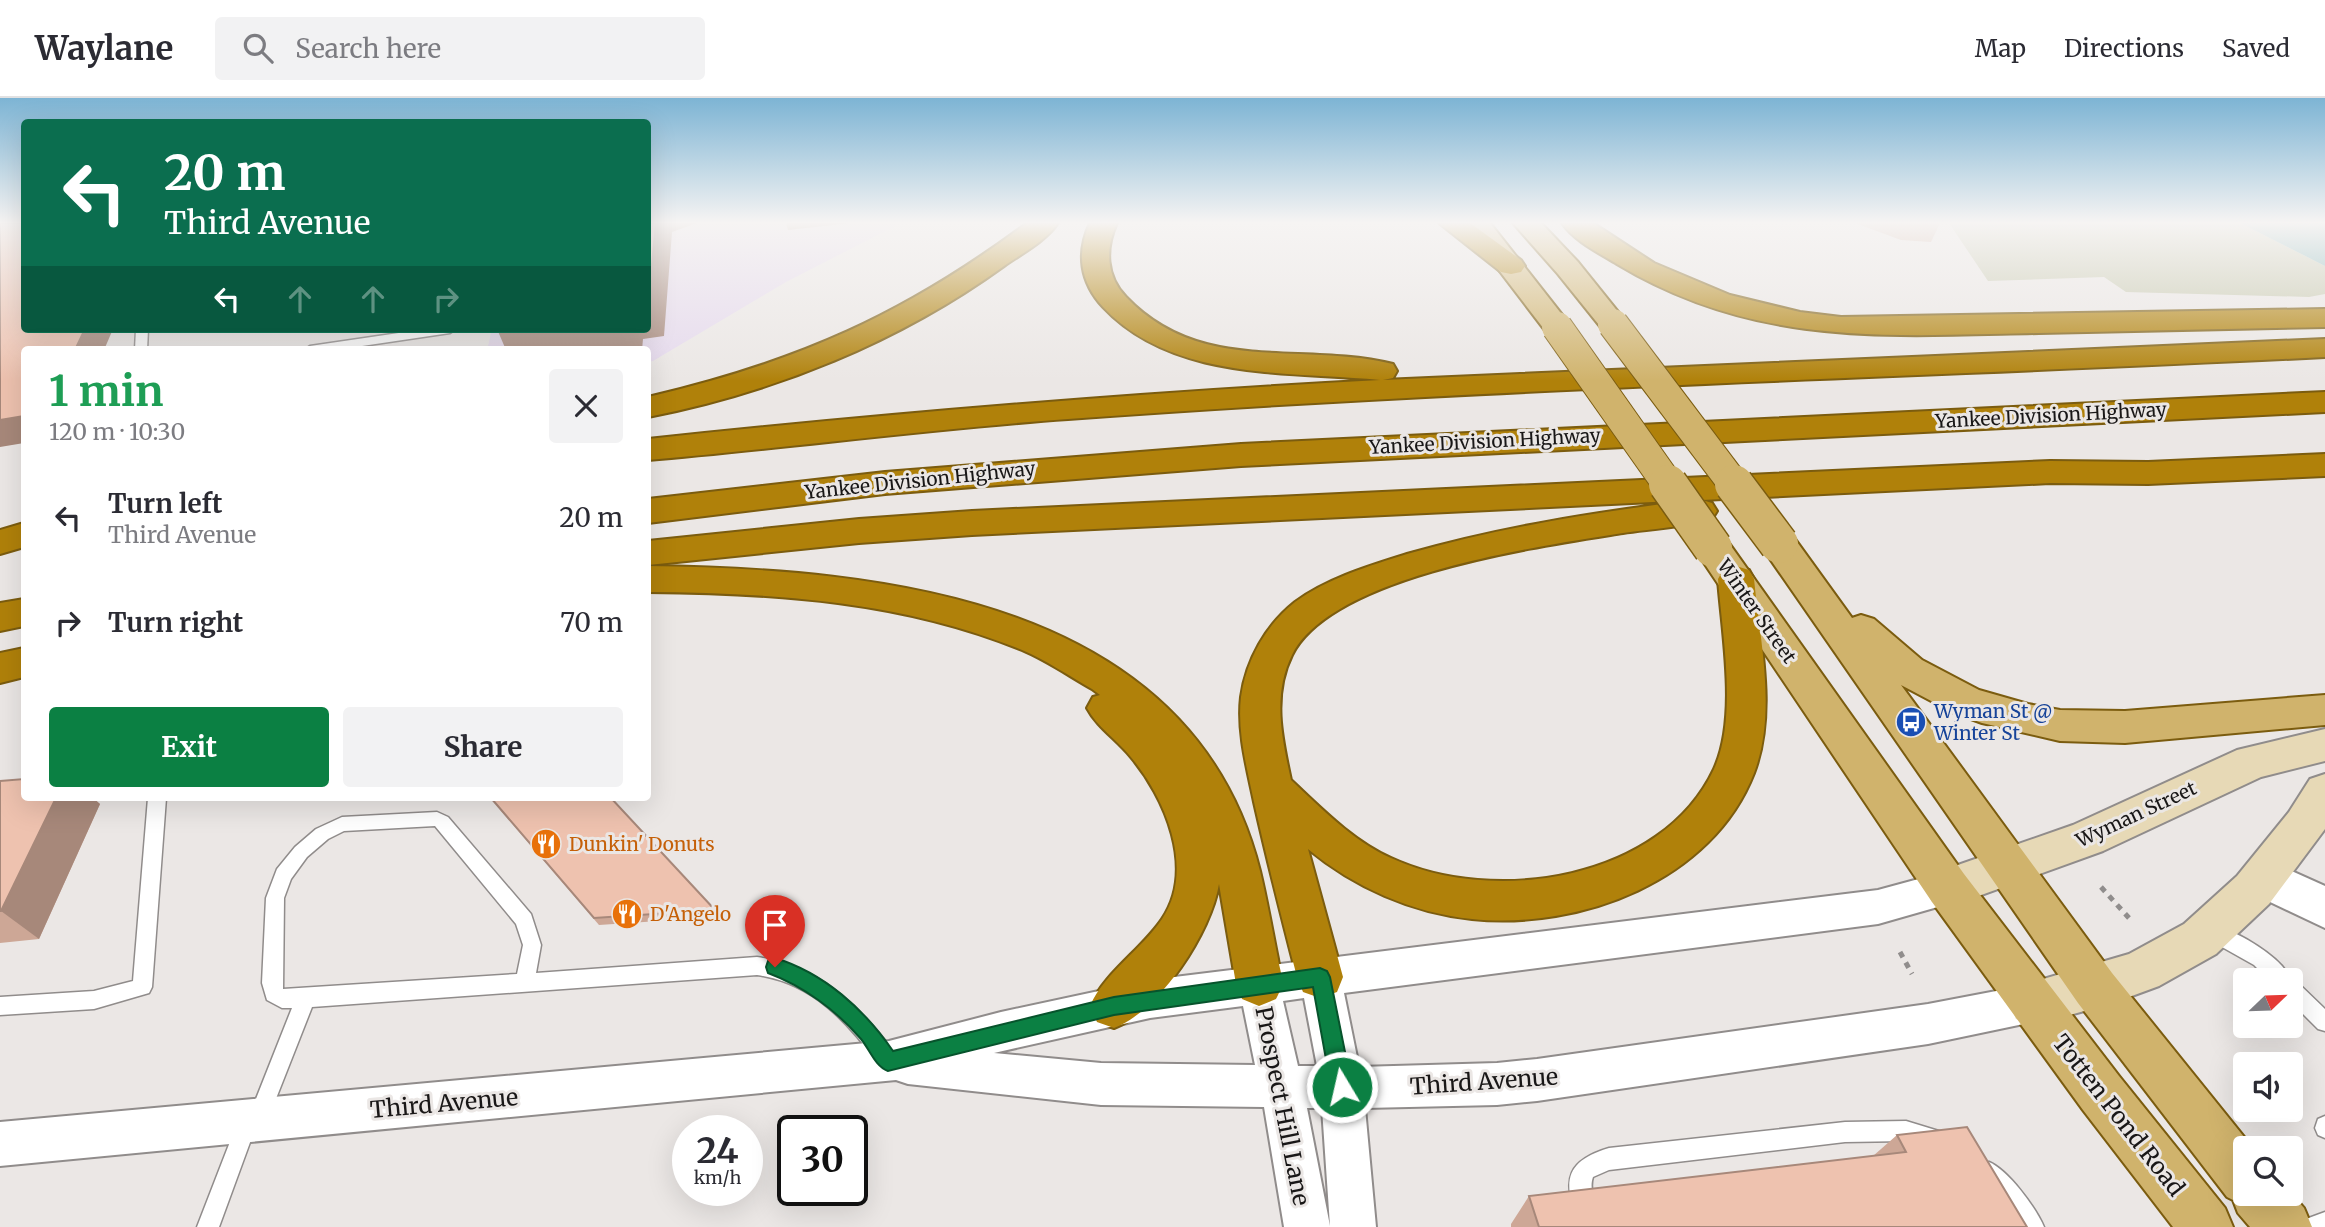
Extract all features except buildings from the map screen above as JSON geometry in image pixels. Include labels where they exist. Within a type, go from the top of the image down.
[{"type":"highway","points":[[651,406],[751,380],[862,338],[945,294],[971,276]]},
{"type":"highway","points":[[1098,276],[1102,287],[1120,309],[1165,339],[1198,351],[1237,359],[1353,368],[1495,386]]},
{"type":"highway","points":[[1664,276],[1701,294],[1771,316],[1819,324],[1882,327],[2325,318]]},
{"type":"highway","points":[[651,450],[1029,411],[1495,386],[2325,348]]},
{"type":"highway","name":"Yankee Division Highway","points":[[651,511],[922,479],[1168,458],[2325,402]]},
{"type":"highway","points":[[1320,977],[1273,789],[1263,742],[1261,711],[1265,680],[1275,649],[1296,622],[1315,607],[1355,586],[1490,544],[1646,518],[1837,496],[2057,482],[2148,473],[2325,465]]},
{"type":"highway","points":[[651,553],[848,532],[972,523],[2050,472],[2148,473]]},
{"type":"highway","points":[[0,542],[21,536]]},
{"type":"highway","points":[[0,552],[21,548]]},
{"type":"highway","points":[[1273,789],[1322,836],[1357,862],[1400,882],[1443,896],[1488,902],[1532,900],[1573,893],[1633,871],[1668,851],[1697,826],[1718,800],[1733,773],[1744,718],[1725,563]]},
{"type":"highway","points":[[651,579],[769,583],[852,592],[948,611],[1038,641],[1086,666],[1134,698],[1169,731],[1199,770],[1222,814],[1229,838],[1259,984]]},
{"type":"highway","points":[[0,617],[21,614]]},
{"type":"highway","points":[[1038,641],[1145,744],[1167,776],[1193,830],[1198,875],[1191,908],[1174,938],[1114,1006]]},
{"type":"highway","points":[[0,668],[21,664]]},
{"type":"main road","name":"Winter Street","points":[[1518,276],[1558,327],[1725,563],[1948,888],[2034,1003]]},
{"type":"main road","points":[[1575,276],[1741,494],[1785,532],[1787,544],[2095,988],[2233,1164]]},
{"type":"main road","points":[[1787,544],[1883,652],[1935,686],[1995,711],[2024,719],[2090,728],[2325,710]]},
{"type":"main road","name":"Wyman Street","points":[[1948,888],[2088,838],[2252,762],[2325,745]]},
{"type":"main road","points":[[2034,1003],[2095,988],[2158,965],[2213,932],[2264,878],[2325,791]]},
{"type":"main road","name":"Totten Pond Road","points":[[2034,1003],[2206,1227]]},
{"type":"main road","points":[[2267,1206],[2285,1227]]},
{"type":"street","points":[[2264,878],[2325,908]]},
{"type":"street","name":"Third Avenue","points":[[0,1144],[888,1062],[1114,1006],[1259,984],[1878,906],[1948,888]]},
{"type":"street","points":[[1320,977],[1342,1087],[1353,1227]]},
{"type":"street","name":"Prospect Hill Lane","points":[[1259,984],[1307,1227]]},
{"type":"street","name":"Third Avenue","points":[[888,1062],[1101,1084],[1478,1086],[1537,1080],[1928,1024],[2034,1003]]},
{"type":"lane","points":[[337,346],[423,333]]},
{"type":"lane","points":[[0,1006],[94,1000],[142,987],[157,801]]},
{"type":"lane","points":[[525,983],[532,945],[524,920],[442,822],[430,818],[351,822],[332,828],[301,852],[283,875],[275,898],[274,994],[282,999],[525,983],[757,966],[775,967],[794,973],[838,1004],[869,1033],[888,1062]]},
{"type":"lane","points":[[2213,932],[2269,968]]},
{"type":"lane","points":[[208,1227],[306,998]]},
{"type":"lane","points":[[2303,1001],[2325,1022]]},
{"type":"lane","points":[[1586,1216],[1580,1183],[1584,1170],[1609,1159],[1845,1132],[1886,1130],[1928,1136],[1965,1154],[2004,1188],[2033,1227]]},
{"type":"lane","points":[[2314,1227],[2325,1223]]},
{"type":"path","points":[[2101,887],[2129,918]]},
{"type":"path","points":[[1900,952],[1912,974]]},
{"type":"shaded area","points":[[651,276],[798,276],[653,361],[651,346],[488,346],[491,333],[651,333]]},
{"type":"green space","points":[[1984,276],[2325,276],[2325,294],[2309,297],[2126,292],[2104,277],[1988,281]]},
{"type":"place","name":"Wyman St @ Winter St","points":[[1911,722]]},
{"type":"place","name":"Dunkin' Donuts","points":[[546,844]]},
{"type":"place","name":"D'Angelo","points":[[627,914]]},
{"type":"route","points":[[775,967],[794,973],[838,1004],[869,1033],[888,1062],[1114,1006],[1320,977],[1342,1087]]}]
